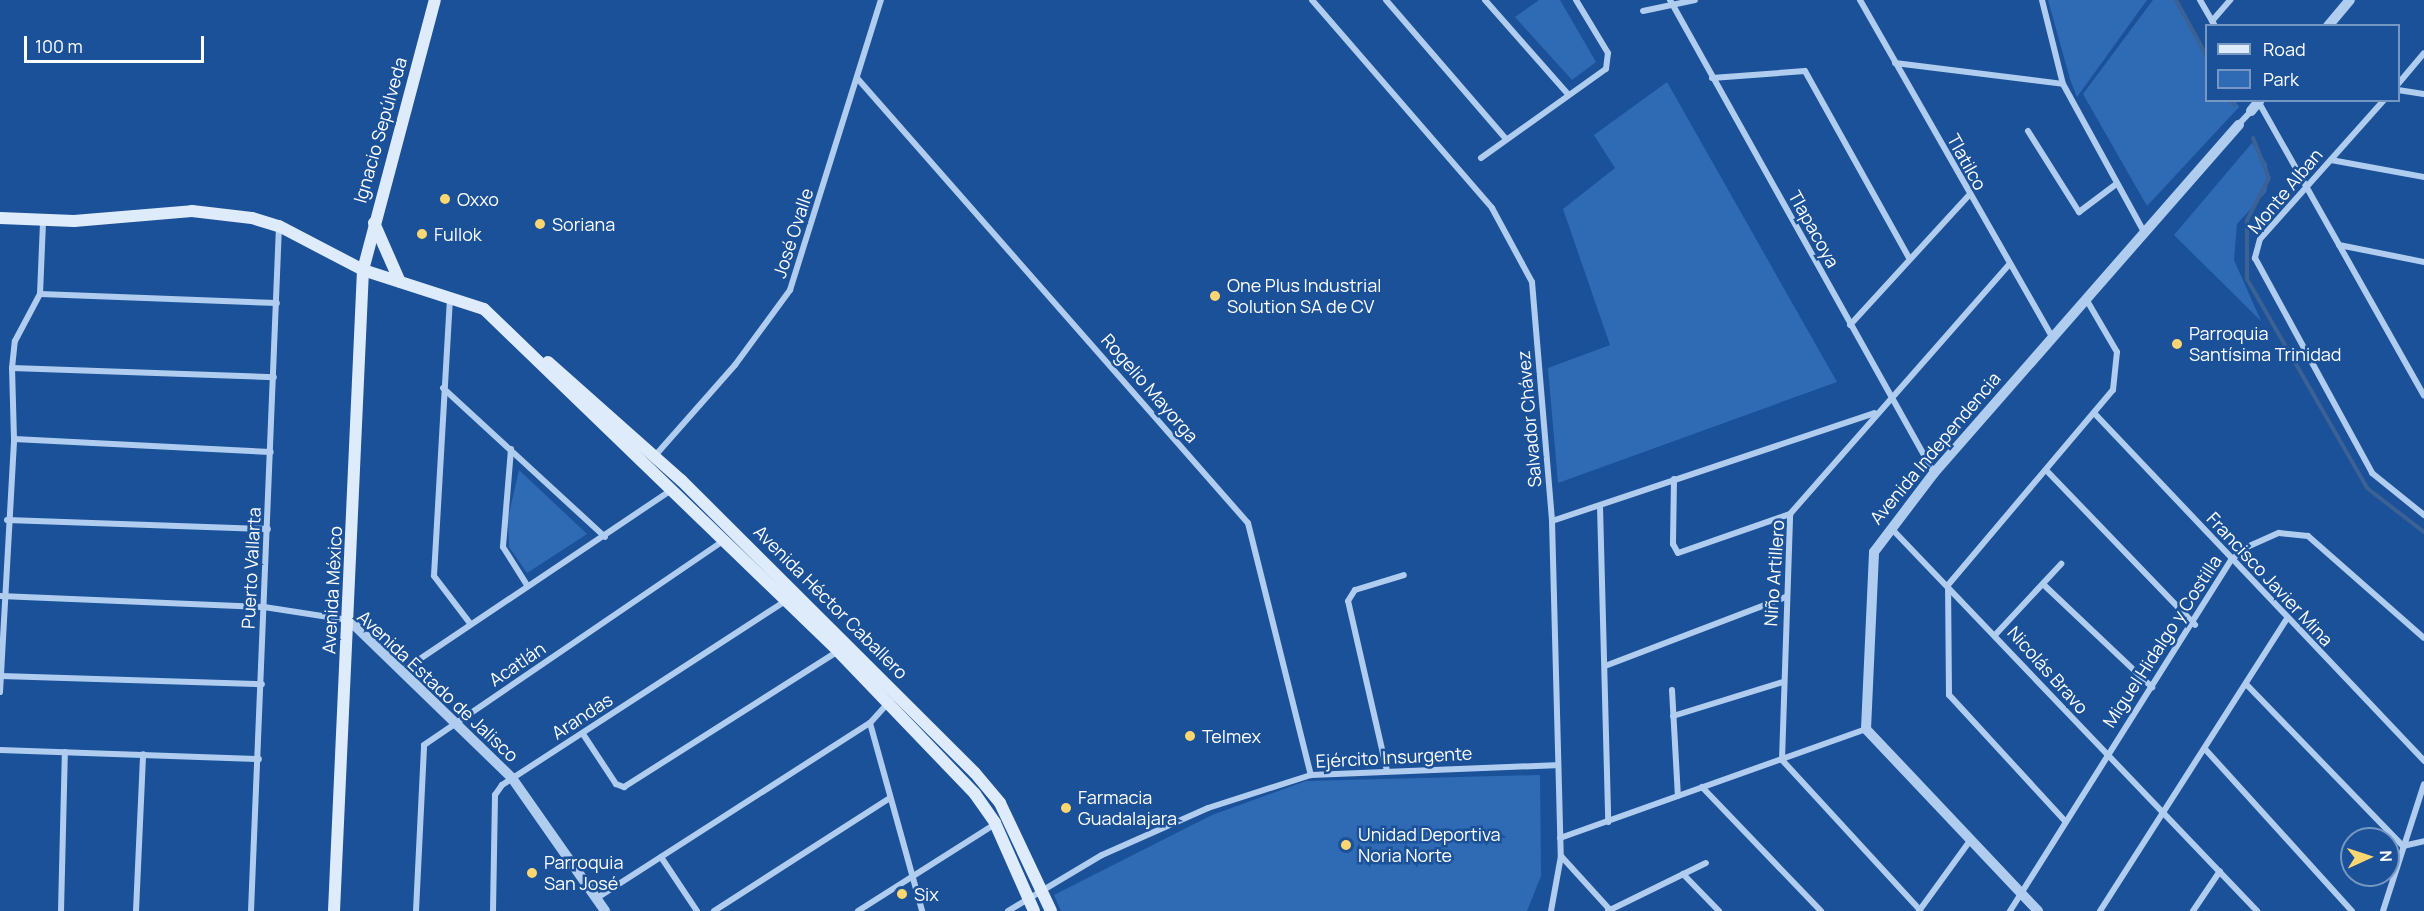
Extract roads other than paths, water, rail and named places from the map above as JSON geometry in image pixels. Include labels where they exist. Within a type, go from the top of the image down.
[{"type":"main road","name":"Ignacio Sepúlveda","points":[[363,270],[373,220],[435,0]]},
{"type":"main road","name":"Avenida Héctor Caballero","points":[[0,218],[43,221],[192,211],[279,226],[363,270],[484,309],[539,357],[645,466],[729,536],[841,646],[887,704],[988,810],[1034,911]]},
{"type":"main road","points":[[373,220],[400,282]]},
{"type":"main road","name":"Avenida México","points":[[334,911],[349,620],[363,270]]},
{"type":"main road","name":"Avenida Héctor Caballero","points":[[539,357],[570,376],[681,480],[785,601],[897,694],[1000,803],[1051,911]]},
{"type":"main road","points":[[988,810],[1000,803]]},
{"type":"street","name":"José Ovalle","points":[[645,466],[735,365],[790,290],[881,0]]},
{"type":"street","name":"Salvador Chávez","points":[[1311,0],[1492,208],[1527,266],[1552,521],[1555,765],[1561,856],[1551,911]]},
{"type":"street","points":[[1386,0],[1506,139]]},
{"type":"street","points":[[1485,0],[1568,94]]},
{"type":"street","points":[[1481,158],[1606,69],[1609,60],[1576,0]]},
{"type":"street","points":[[1642,10],[1671,2],[1695,0]]},
{"type":"street","name":"Tlatilco","points":[[1860,0],[1969,195],[2052,336]]},
{"type":"street","points":[[2042,0],[2063,84],[2115,185],[2144,232]]},
{"type":"street","points":[[2200,0],[2213,23],[2230,0]]},
{"type":"street","points":[[2330,24],[2350,0]]},
{"type":"street","name":"Tlapacoya","points":[[1671,2],[1888,397],[1934,473]]},
{"type":"street","points":[[2400,82],[2424,53]]},
{"type":"street","points":[[1895,63],[2063,84]]},
{"type":"street","points":[[1712,78],[1805,71],[1909,258]]},
{"type":"street","name":"Rogelio Mayorga","points":[[857,78],[1248,523],[1311,775]]},
{"type":"street","points":[[2400,90],[2424,94]]},
{"type":"street","name":"Avenida Independencia","points":[[1866,729],[1873,558],[1891,527],[1934,473],[2052,336],[2258,102]]},
{"type":"street","points":[[2260,102],[2424,396]]},
{"type":"street","name":"Monte Alban","points":[[2382,102],[2331,160],[2305,185],[2260,239],[2257,267],[2372,473],[2424,515]]},
{"type":"street","points":[[2028,131],[2079,212],[2115,185]]},
{"type":"street","points":[[2331,160],[2424,177]]},
{"type":"street","points":[[1850,325],[1969,195]]},
{"type":"street","points":[[0,692],[2,596],[14,439],[12,368],[15,341],[40,294],[43,221]]},
{"type":"street","name":"Puerto Vallarta","points":[[251,911],[272,452],[279,226]]},
{"type":"street","points":[[2339,246],[2424,262]]},
{"type":"street","name":"Niño Artillero","points":[[1782,760],[1790,514],[1888,397],[2009,265]]},
{"type":"street","points":[[40,294],[277,303]]},
{"type":"street","points":[[450,297],[434,576],[469,622]]},
{"type":"street","points":[[2065,821],[1949,695],[1948,585],[2096,415],[2113,390],[2116,352],[2086,299]]},
{"type":"street","points":[[12,368],[274,377]]},
{"type":"street","points":[[443,388],[605,537]]},
{"type":"street","points":[[1552,521],[1875,413]]},
{"type":"street","name":"Francisco Javier Mina","points":[[2096,415],[2287,620],[2424,761]]},
{"type":"street","points":[[14,439],[272,452]]},
{"type":"street","points":[[511,449],[503,547],[527,585]]},
{"type":"street","points":[[2046,470],[2195,625]]},
{"type":"street","points":[[1674,479],[1673,544],[1678,553],[1790,514]]},
{"type":"street","points":[[402,671],[469,622],[605,537],[671,490],[681,480]]},
{"type":"street","points":[[1600,506],[1608,822]]},
{"type":"street","points":[[7,520],[268,529]]},
{"type":"street","name":"Nicolás Bravo","points":[[1891,527],[1996,634],[2104,756],[2257,911]]},
{"type":"street","name":"Miguel Hidalgo y Costilla","points":[[2010,911],[2104,756],[2195,625],[2231,560],[2247,546],[2279,533],[2308,536],[2424,638]]},
{"type":"street","name":"Acatlán","points":[[416,911],[420,757],[428,741],[729,536]]},
{"type":"street","points":[[1996,634],[2044,585],[2061,564]]},
{"type":"street","points":[[1387,771],[1348,601],[1355,590],[1404,575]]},
{"type":"street","points":[[2044,585],[2152,687]]},
{"type":"street","name":"Avenida Estado de Jalisco","points":[[2,596],[264,607],[349,620],[512,778],[605,911]]},
{"type":"street","points":[[1605,666],[1786,597]]},
{"type":"street","name":"Arandas","points":[[493,911],[495,795],[512,778],[785,601]]},
{"type":"street","points":[[2100,911],[2287,620]]},
{"type":"street","points":[[583,734],[616,784],[624,787],[841,646]]},
{"type":"street","points":[[1,676],[262,684]]},
{"type":"street","points":[[1673,716],[1783,682]]},
{"type":"street","points":[[2246,684],[2403,846]]},
{"type":"street","points":[[1672,690],[1678,796]]},
{"type":"street","points":[[597,898],[870,723],[897,694]]},
{"type":"street","points":[[870,723],[922,911]]},
{"type":"street","points":[[1560,838],[1866,729],[1969,842],[2038,911]]},
{"type":"street","points":[[2205,749],[2352,911]]},
{"type":"street","points":[[0,750],[259,759]]},
{"type":"street","points":[[61,911],[65,752]]},
{"type":"street","points":[[136,911],[143,754]]},
{"type":"street","points":[[1782,760],[1919,911],[1969,842]]},
{"type":"street","name":"Ejército Insurgente","points":[[1008,911],[1102,855],[1208,808],[1311,775],[1555,765]]},
{"type":"street","points":[[2383,911],[2424,784]]},
{"type":"street","points":[[1702,787],[1821,911]]},
{"type":"street","points":[[714,911],[890,798]]},
{"type":"street","points":[[858,911],[995,823]]},
{"type":"street","points":[[2403,846],[2424,841]]},
{"type":"street","points":[[1561,856],[1609,910],[1706,863]]},
{"type":"street","points":[[661,857],[697,911]]},
{"type":"street","points":[[2193,911],[2220,871]]},
{"type":"street","points":[[1683,874],[1719,911]]},
{"type":"waterway","points":[[2176,0],[2205,53]]},
{"type":"waterway","points":[[2253,138],[2269,178],[2247,220],[2247,279],[2367,488],[2424,532]]},
{"type":"place","name":"Oxxo","points":[[445,199]]},
{"type":"place","name":"Soriana","points":[[540,224]]},
{"type":"place","name":"Fullok","points":[[422,234]]},
{"type":"place","name":"One Plus Industrial Solution SA de CV","points":[[1215,296]]},
{"type":"place","name":"Parroquia Santísima Trinidad","points":[[2177,344]]},
{"type":"place","name":"Telmex","points":[[1190,736]]},
{"type":"place","name":"Farmacia Guadalajara","points":[[1066,808]]},
{"type":"place","name":"Unidad Deportiva Noria Norte","points":[[1346,845]]},
{"type":"place","name":"Parroquia San José","points":[[532,873]]},
{"type":"place","name":"Six","points":[[902,894]]}]
